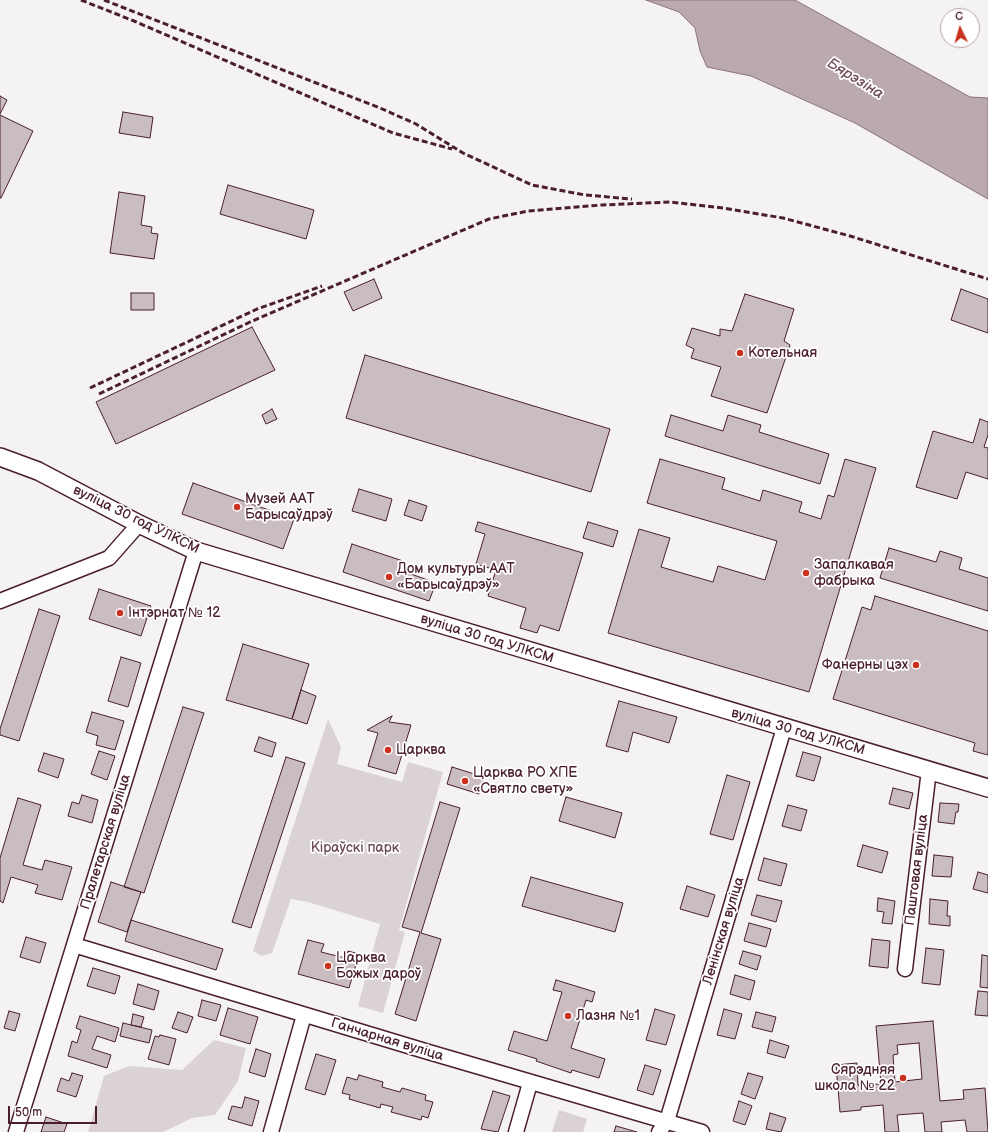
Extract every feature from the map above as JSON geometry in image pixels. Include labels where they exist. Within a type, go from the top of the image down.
[{"type":"main road","name":"вуліца 30 год УЛКСМ","points":[[0,456],[38,471],[139,524],[196,551],[988,788]]},
{"type":"street","points":[[0,601],[109,558],[139,524]]},
{"type":"street","name":"Пралетарская вуліца","points":[[16,1132],[196,551]]},
{"type":"street","name":"Ленінская вуліца","points":[[663,1126],[784,728]]},
{"type":"street","name":"Паштовая вуліца","points":[[906,969],[929,770]]},
{"type":"street","name":"Ганчарная вуліца","points":[[74,945],[530,1082],[663,1126],[702,1132]]},
{"type":"street","points":[[271,1132],[304,1015]]},
{"type":"street","points":[[516,1132],[530,1082]]},
{"type":"green space","name":"Кіраўскі парк","points":[[328,719],[341,747],[337,764],[402,782],[408,762],[443,772],[399,930],[405,932],[383,1013],[358,1006],[380,924],[308,902],[291,899],[272,953],[262,956],[253,951]]},
{"type":"green space","points":[[214,1040],[246,1048],[238,1081],[215,1115],[192,1118],[163,1132],[88,1132],[104,1076],[129,1066],[182,1070]]},
{"type":"green space","points":[[559,1110],[587,1119],[583,1132],[552,1132]]},
{"type":"water","name":"Бярэзіна","points":[[646,0],[795,0],[970,97],[988,98],[988,199],[855,123],[751,76],[707,67],[700,51],[695,28],[679,12]]},
{"type":"building","points":[[0,96],[7,100],[0,114]]},
{"type":"building","points":[[123,112],[153,117],[150,138],[119,133]]},
{"type":"building","points":[[0,115],[33,131],[1,198],[0,198]]},
{"type":"building","points":[[228,185],[314,210],[306,239],[220,214]]},
{"type":"building","points":[[119,192],[145,196],[141,225],[152,227],[151,233],[158,234],[154,259],[110,253]]},
{"type":"building","points":[[374,279],[382,298],[353,311],[344,292]]},
{"type":"building","points":[[961,289],[988,299],[988,333],[951,320]]},
{"type":"building","points":[[131,293],[154,293],[154,310],[131,310]]},
{"type":"building","name":"Котельная","points":[[745,294],[794,309],[784,341],[790,345],[767,413],[711,396],[721,367],[691,358],[694,349],[686,345],[692,328],[720,336],[720,329],[732,331]]},
{"type":"building","points":[[252,327],[275,370],[116,444],[96,402]]},
{"type":"building","points":[[365,355],[610,429],[591,492],[346,418]]},
{"type":"building","points":[[272,409],[277,419],[266,424],[262,415]]},
{"type":"building","points":[[671,415],[723,431],[728,415],[761,425],[759,432],[829,454],[820,484],[665,436]]},
{"type":"building","points":[[980,419],[988,422],[988,435],[984,447],[988,448],[988,479],[966,472],[957,499],[916,487],[933,431],[973,443]]},
{"type":"building","name":"Запалкавая фабрыка","points":[[660,459],[725,478],[722,489],[760,501],[763,490],[802,502],[799,512],[821,519],[828,495],[834,497],[845,459],[876,468],[809,692],[608,633],[639,529],[670,538],[661,567],[713,582],[718,566],[765,580],[777,541],[647,503]]},
{"type":"building","points":[[193,483],[294,519],[283,549],[182,514]]},
{"type":"building","points":[[359,489],[392,499],[386,521],[352,511]]},
{"type":"building","points":[[409,500],[427,506],[422,521],[404,515]]},
{"type":"building","points":[[478,522],[583,553],[559,631],[540,625],[537,633],[520,628],[526,608],[488,596],[496,570],[476,564],[485,534],[475,531]]},
{"type":"building","points":[[588,522],[618,531],[613,547],[583,538]]},
{"type":"building","name":"Дом культуры ААТ «Барысаўдрэў»","points":[[352,544],[403,561],[400,570],[436,583],[429,601],[343,572]]},
{"type":"building","points":[[889,548],[936,562],[940,551],[962,558],[959,569],[988,578],[988,611],[880,578]]},
{"type":"building","points":[[99,589],[151,606],[141,636],[89,619]]},
{"type":"building","name":"Фанерны цэх","points":[[875,596],[988,631],[988,755],[973,751],[975,743],[833,699],[862,607],[871,610]]},
{"type":"building","points":[[39,609],[60,616],[19,741],[0,735],[0,729]]},
{"type":"building","points":[[243,644],[309,664],[292,719],[226,700]]},
{"type":"building","points":[[121,657],[141,663],[128,707],[108,701]]},
{"type":"building","points":[[301,690],[316,696],[307,724],[292,719]]},
{"type":"building","points":[[619,701],[677,717],[669,743],[633,732],[628,752],[606,746]]},
{"type":"building","points":[[183,707],[204,713],[144,893],[124,887]]},
{"type":"building","points":[[92,712],[124,721],[115,750],[96,745],[98,736],[86,732]]},
{"type":"building","name":"Царква","points":[[392,716],[389,722],[411,725],[396,774],[368,766],[378,733],[367,730]]},
{"type":"building","points":[[259,737],[276,743],[272,757],[254,751]]},
{"type":"building","points":[[99,751],[115,756],[107,780],[91,774]]},
{"type":"building","points":[[803,752],[821,757],[814,781],[796,776]]},
{"type":"building","points":[[44,753],[64,759],[58,778],[38,771]]},
{"type":"building","points":[[286,757],[305,763],[251,928],[232,922]]},
{"type":"building","name":"Царква РО ХПЕ «Святло свету»","points":[[452,767],[484,777],[479,794],[447,784]]},
{"type":"building","points":[[727,775],[750,782],[733,840],[710,834]]},
{"type":"building","points":[[893,788],[913,793],[909,809],[889,804]]},
{"type":"building","points":[[82,795],[98,800],[92,823],[68,816],[72,802],[79,804]]},
{"type":"building","points":[[566,797],[622,813],[615,838],[559,821]]},
{"type":"building","points":[[18,798],[41,805],[23,865],[42,870],[45,860],[72,867],[62,900],[35,893],[38,885],[11,877],[3,903],[0,901],[0,858]]},
{"type":"building","points":[[440,802],[460,808],[421,933],[441,939],[416,1021],[395,1014],[420,932],[402,927]]},
{"type":"building","points":[[940,803],[959,804],[954,824],[938,822]]},
{"type":"building","points":[[788,805],[807,810],[801,831],[782,826]]},
{"type":"building","points":[[863,845],[888,852],[882,873],[857,866]]},
{"type":"building","points":[[934,855],[953,857],[951,877],[932,876]]},
{"type":"building","points":[[764,858],[787,864],[781,886],[758,880]]},
{"type":"building","points":[[978,872],[988,875],[988,893],[973,889]]},
{"type":"building","points":[[531,877],[623,903],[615,932],[522,906]]},
{"type":"building","points":[[111,882],[141,892],[127,932],[98,922]]},
{"type":"building","points":[[687,886],[715,895],[708,917],[680,909]]},
{"type":"building","points":[[757,895],[782,901],[776,922],[751,915]]},
{"type":"building","points":[[878,898],[895,901],[892,924],[882,923],[884,912],[877,911]]},
{"type":"building","points":[[930,899],[948,901],[947,916],[950,916],[950,926],[929,924]]},
{"type":"building","points":[[131,920],[223,949],[216,970],[125,941]]},
{"type":"building","points":[[749,923],[771,929],[766,947],[744,941]]},
{"type":"building","points":[[26,937],[46,943],[40,963],[20,957]]},
{"type":"building","points":[[872,939],[890,941],[888,968],[869,966]]},
{"type":"building","name":"Царква Божых дароў","points":[[308,940],[324,944],[321,952],[345,958],[348,951],[359,954],[349,988],[298,974]]},
{"type":"building","points":[[926,948],[944,950],[940,985],[922,983]]},
{"type":"building","points":[[743,951],[761,956],[757,970],[739,964]]},
{"type":"building","points":[[982,955],[988,956],[988,988],[980,987]]},
{"type":"building","points":[[93,968],[120,976],[115,994],[87,986]]},
{"type":"building","points":[[735,975],[755,981],[750,1000],[730,994]]},
{"type":"building","name":"Лазня №1","points":[[556,980],[595,992],[592,1002],[586,1000],[571,1048],[605,1059],[599,1078],[572,1070],[571,1073],[536,1061],[537,1059],[508,1050],[514,1031],[547,1041],[562,992],[553,990]]},
{"type":"building","points":[[138,984],[159,991],[154,1010],[133,1004]]},
{"type":"building","points":[[978,991],[988,992],[988,1016],[975,1015]]},
{"type":"building","points":[[202,1000],[221,1005],[216,1021],[198,1016]]},
{"type":"building","points":[[228,1008],[258,1017],[250,1044],[220,1035]]},
{"type":"building","points":[[655,1009],[675,1015],[666,1045],[646,1040]]},
{"type":"building","points":[[724,1009],[742,1014],[735,1039],[717,1035]]},
{"type":"building","points":[[9,1011],[20,1014],[15,1031],[4,1028]]},
{"type":"building","points":[[178,1012],[193,1017],[187,1033],[172,1028]]},
{"type":"building","points":[[756,1012],[776,1017],[772,1032],[752,1027]]},
{"type":"building","points":[[133,1014],[144,1017],[141,1027],[131,1025]]},
{"type":"building","points":[[80,1016],[119,1028],[115,1042],[97,1036],[92,1049],[111,1055],[107,1068],[68,1056],[72,1041],[77,1043],[81,1030],[76,1028]]},
{"type":"building","points":[[933,1021],[940,1101],[964,1099],[963,1090],[985,1088],[988,1132],[967,1132],[965,1120],[941,1122],[942,1132],[925,1132],[923,1113],[897,1115],[899,1132],[885,1132],[883,1105],[861,1107],[861,1110],[840,1112],[836,1065],[857,1063],[858,1085],[881,1084],[876,1026]],"holes":[[[919,1043],[922,1079],[895,1082],[893,1055],[898,1054],[897,1045]]]},
{"type":"building","points":[[123,1023],[152,1030],[149,1043],[120,1036]]},
{"type":"building","points":[[160,1035],[176,1039],[169,1065],[148,1059],[155,1036],[159,1037]]},
{"type":"building","points":[[770,1040],[789,1046],[785,1058],[767,1053]]},
{"type":"building","points":[[256,1049],[271,1054],[265,1077],[249,1072]]},
{"type":"building","points":[[316,1054],[336,1060],[325,1095],[305,1089]]},
{"type":"building","points":[[645,1065],[661,1070],[653,1095],[637,1090]]},
{"type":"building","points":[[72,1073],[83,1076],[76,1097],[57,1091],[61,1078],[69,1081]]},
{"type":"building","points":[[748,1073],[763,1077],[755,1099],[741,1094]]},
{"type":"building","points":[[359,1075],[383,1082],[382,1087],[400,1092],[402,1088],[426,1095],[425,1100],[433,1102],[428,1118],[422,1116],[421,1120],[391,1112],[393,1107],[381,1104],[380,1108],[349,1099],[350,1095],[342,1093],[347,1077],[357,1080]]},
{"type":"building","points":[[493,1091],[510,1096],[498,1132],[481,1129]]},
{"type":"building","points":[[245,1097],[259,1101],[252,1126],[228,1119],[232,1106],[242,1108]]},
{"type":"building","points":[[739,1101],[752,1106],[745,1125],[733,1121]]},
{"type":"building","points":[[770,1113],[786,1118],[781,1132],[766,1129]]},
{"type":"building","points":[[46,1117],[67,1124],[64,1132],[41,1132]]},
{"type":"building","points":[[616,1126],[637,1132],[614,1132]]},
{"type":"railway","points":[[81,0],[134,21],[393,133],[452,149]]},
{"type":"railway","points":[[104,0],[380,108],[416,124],[463,153],[532,185],[585,195],[632,199]]},
{"type":"railway","points":[[99,394],[250,322],[489,219],[528,211],[602,205],[670,202],[723,208],[783,218],[850,236],[988,279]]},
{"type":"railway","points":[[90,388],[257,309],[322,286]]},
{"type":"place","name":"Котельная","points":[[740,353]]},
{"type":"place","name":"Музей ААТ Барысаўдрэў","points":[[237,507]]},
{"type":"place","name":"Запалкавая фабрыка","points":[[806,573]]},
{"type":"place","name":"Дом культуры ААТ «Барысаўдрэў»","points":[[389,577]]},
{"type":"place","name":"Інтэрнат № 12","points":[[120,613]]},
{"type":"place","name":"Фанерны цэх","points":[[916,665]]},
{"type":"place","name":"Царква","points":[[388,750]]},
{"type":"place","name":"Царква РО ХПЕ «Святло свету»","points":[[465,781]]},
{"type":"place","name":"Царква Божых дароў","points":[[328,966]]},
{"type":"place","name":"Лазня №1","points":[[568,1016]]},
{"type":"place","name":"Сярэдняя школа № 22","points":[[903,1078]]}]
